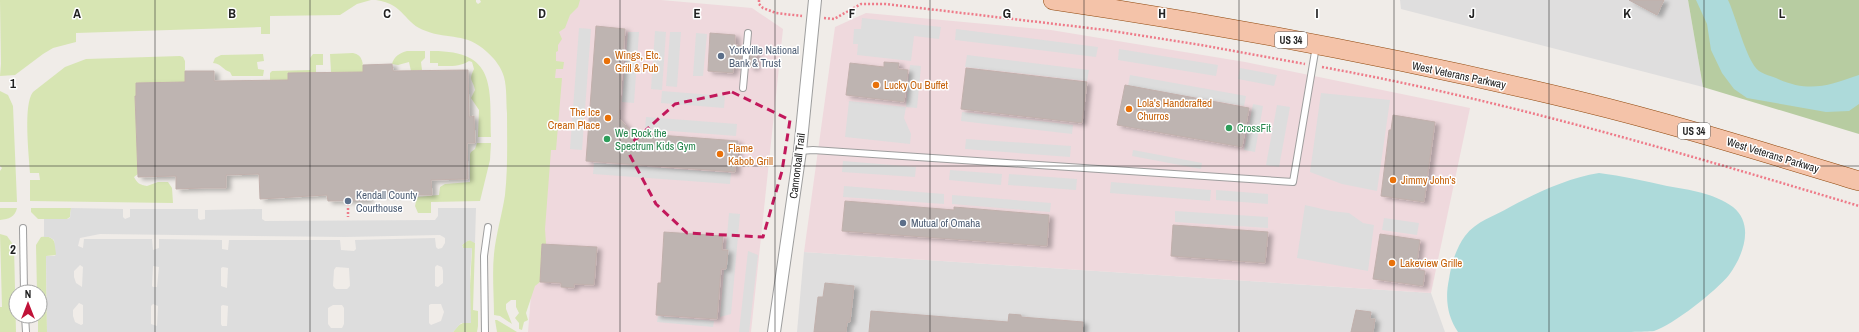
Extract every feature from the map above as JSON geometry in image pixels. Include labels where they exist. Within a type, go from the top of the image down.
[{"type":"main road","name":"West Veterans Parkway","points":[[1052,0],[1162,16],[1316,44],[1579,101],[1703,134],[1859,182]]},
{"type":"street","name":"Cannonball Trail","points":[[774,332],[800,151],[815,0]]},
{"type":"lane","points":[[743,88],[748,34]]},
{"type":"lane","points":[[800,151],[814,150],[1293,182],[1316,44]]},
{"type":"lane","points":[[485,332],[484,256],[488,227]]},
{"type":"lane","points":[[22,228],[24,284]]},
{"type":"path","points":[[759,0],[759,4],[770,11],[788,14]]},
{"type":"path","points":[[826,18],[834,19],[860,4],[886,4],[1083,27],[1286,60]]},
{"type":"path","points":[[1334,69],[1456,94],[1653,144],[1859,206]]},
{"type":"path","points":[[348,204],[348,217]]},
{"type":"highlighted area","points":[[732,92],[790,120],[782,171],[763,237],[687,233],[656,204],[626,148],[675,104]]},
{"type":"shaded area","points":[[555,0],[661,0],[752,8],[783,29],[751,332],[528,332]]},
{"type":"shaded area","points":[[1400,0],[1688,0],[1703,87],[1401,9]]},
{"type":"shaded area","points":[[866,13],[1051,30],[1245,62],[1470,108],[1431,293],[804,252],[835,27]]},
{"type":"shaded area","points":[[862,18],[941,27],[939,39],[914,36],[911,61],[857,55],[858,44],[853,44],[854,29],[861,29]]},
{"type":"shaded area","points":[[579,28],[591,29],[582,150],[570,149]]},
{"type":"shaded area","points":[[956,29],[1098,47],[1096,57],[955,40]]},
{"type":"shaded area","points":[[655,31],[666,32],[662,90],[651,89]]},
{"type":"shaded area","points":[[628,32],[639,32],[634,103],[622,102]]},
{"type":"shaded area","points":[[670,32],[681,32],[677,87],[666,86]]},
{"type":"shaded area","points":[[696,33],[707,34],[703,76],[693,76]]},
{"type":"shaded area","points":[[1119,49],[1218,65],[1216,76],[1118,60]]},
{"type":"shaded area","points":[[967,55],[1089,70],[1087,81],[965,67]]},
{"type":"shaded area","points":[[910,65],[921,66],[917,108],[906,107]]},
{"type":"shaded area","points":[[1240,68],[1277,75],[1274,86],[1238,79]]},
{"type":"shaded area","points":[[1130,75],[1246,96],[1244,106],[1128,86]]},
{"type":"shaded area","points":[[662,91],[725,96],[724,108],[661,103]]},
{"type":"shaded area","points":[[1321,93],[1390,100],[1377,191],[1342,184],[1310,172]]},
{"type":"shaded area","points":[[849,101],[906,107],[904,118],[911,134],[910,144],[845,137]]},
{"type":"shaded area","points":[[1253,104],[1263,106],[1255,152],[1244,150]]},
{"type":"shaded area","points":[[1277,105],[1290,107],[1279,167],[1266,165]]},
{"type":"shaded area","points":[[962,112],[1073,125],[1072,134],[961,121]]},
{"type":"shaded area","points":[[646,117],[737,124],[736,136],[645,129]]},
{"type":"shaded area","points":[[966,139],[1071,146],[1070,157],[965,149]]},
{"type":"shaded area","points":[[1133,150],[1202,163],[1201,169],[1132,156]]},
{"type":"shaded area","points":[[843,161],[916,167],[915,177],[842,172]]},
{"type":"shaded area","points":[[594,163],[731,173],[730,184],[593,174]]},
{"type":"shaded area","points":[[950,170],[1002,174],[1001,185],[949,180]]},
{"type":"shaded area","points":[[1009,174],[1077,179],[1076,190],[1008,185]]},
{"type":"shaded area","points":[[1111,182],[1211,190],[1210,201],[1110,193]]},
{"type":"shaded area","points":[[844,186],[944,194],[944,204],[843,197]]},
{"type":"shaded area","points":[[1216,190],[1268,194],[1268,204],[1216,200]]},
{"type":"shaded area","points":[[952,195],[1051,203],[1050,212],[952,204]]},
{"type":"shaded area","points":[[1305,205],[1331,211],[1349,213],[1363,223],[1374,225],[1368,271],[1297,258]]},
{"type":"shaded area","points":[[71,208],[123,209],[123,217],[125,219],[130,217],[130,209],[198,209],[198,218],[200,220],[205,219],[205,210],[262,209],[262,219],[265,221],[435,220],[438,216],[438,208],[476,208],[475,243],[469,240],[462,245],[463,248],[472,248],[470,275],[471,323],[461,323],[453,332],[47,332],[48,284],[46,284],[46,256],[55,256],[56,254],[54,240],[49,237],[44,237],[44,219],[70,218]],"holes":[[[100,234],[345,237],[440,235],[445,238],[445,243],[442,248],[438,249],[436,247],[435,238],[355,240],[356,249],[354,251],[341,250],[340,240],[229,240],[228,250],[222,249],[222,240],[159,239],[159,248],[153,250],[152,239],[84,239],[83,248],[78,246],[80,238]],[[80,265],[83,267],[82,287],[76,283],[74,271]],[[437,265],[442,267],[443,283],[438,287],[435,286],[435,267]],[[153,266],[159,267],[157,287],[152,286]],[[336,267],[349,268],[350,286],[347,289],[336,289],[333,286],[334,270]],[[221,268],[228,268],[227,288],[221,286]],[[79,303],[83,305],[83,324],[81,325],[75,322],[73,310]],[[153,304],[158,306],[157,326],[151,324],[151,306]],[[441,304],[444,312],[441,321],[431,325],[429,323],[429,305]],[[333,305],[342,305],[344,308],[344,324],[342,328],[331,328],[328,324],[328,308]],[[221,306],[228,306],[227,326],[222,326],[221,324]]]},
{"type":"shaded area","points":[[1175,211],[1268,217],[1268,228],[1175,222]]},
{"type":"shaded area","points":[[729,213],[740,214],[731,314],[720,317]]},
{"type":"shaded area","points":[[1384,218],[1419,223],[1417,235],[1382,230]]},
{"type":"shaded area","points":[[748,251],[758,255],[749,332],[739,332]]},
{"type":"shaded area","points":[[804,252],[1431,293],[1445,332],[797,332]]},
{"type":"shaded area","points":[[658,316],[714,321],[713,327],[657,322]]},
{"type":"green space","points":[[0,0],[371,0],[357,4],[340,15],[270,16],[270,34],[261,34],[261,27],[76,33],[76,42],[53,48],[15,75],[0,76]]},
{"type":"green space","points":[[376,0],[476,0],[478,4],[481,2],[480,0],[580,0],[578,7],[570,15],[565,28],[559,32],[562,39],[558,45],[558,51],[556,52],[556,61],[564,62],[563,69],[556,69],[555,78],[562,78],[556,150],[551,150],[545,229],[546,244],[542,244],[540,282],[535,286],[526,313],[528,320],[524,322],[522,330],[519,329],[519,323],[515,318],[519,313],[516,307],[516,300],[511,300],[506,304],[506,309],[512,324],[500,316],[494,315],[494,254],[505,195],[507,164],[506,90],[504,77],[501,70],[490,55],[472,42],[465,39],[434,34],[419,28],[393,6],[386,2]]},
{"type":"green space","points":[[1688,0],[1859,0],[1859,134],[1703,87]]},
{"type":"green space","points":[[407,51],[425,51],[425,58],[421,62],[422,70],[411,71],[409,62],[398,65],[392,64],[398,55]]},
{"type":"green space","points":[[430,51],[452,52],[467,57],[478,64],[485,74],[489,87],[491,137],[478,137],[479,110],[471,98],[475,90],[471,78],[474,69],[472,62],[469,61],[454,66],[438,66],[438,63],[430,63]]},
{"type":"green space","points":[[353,53],[361,58],[363,72],[331,72],[330,54]]},
{"type":"green space","points":[[263,54],[264,61],[257,62],[258,69],[264,70],[263,76],[232,76],[230,72],[213,63],[215,58],[221,55]]},
{"type":"green space","points":[[313,54],[323,54],[323,65],[316,65],[316,73],[288,80],[270,80],[270,73],[272,71],[310,70],[310,58]]},
{"type":"green space","points":[[183,57],[185,61],[185,82],[137,83],[135,96],[138,174],[134,177],[136,181],[147,186],[158,182],[168,182],[172,188],[173,203],[30,201],[30,180],[40,180],[39,173],[30,173],[27,118],[30,98],[33,92],[65,67],[86,59]]},
{"type":"green space","points":[[0,91],[8,95],[13,106],[17,202],[0,202],[0,171],[2,168],[0,166]]},
{"type":"green space","points":[[477,143],[491,143],[490,160],[480,201],[431,202],[431,213],[418,213],[415,206],[417,197],[439,195],[440,187],[445,184],[470,182],[470,154],[475,149]]},
{"type":"green space","points":[[0,208],[17,208],[15,214],[11,217],[0,220]]},
{"type":"green space","points":[[31,208],[71,208],[70,217],[67,219],[38,219],[31,212]]},
{"type":"green space","points":[[0,234],[7,236],[14,246],[15,284],[8,284],[8,324],[16,324],[16,332],[0,332],[0,307],[2,307]]},
{"type":"green space","points":[[45,236],[52,238],[55,244],[56,255],[46,256],[46,284],[37,284],[36,245],[41,237]]},
{"type":"green space","points":[[471,240],[475,243],[473,310],[478,311],[477,332],[453,332],[463,323],[470,286],[472,249],[463,248],[462,245],[466,241]]},
{"type":"green space","points":[[495,320],[497,320],[517,332],[497,332]]},
{"type":"green space","points":[[38,324],[47,324],[47,332],[38,332]]},
{"type":"water","points":[[1696,0],[1728,0],[1750,58],[1754,66],[1759,71],[1788,83],[1808,87],[1827,85],[1859,75],[1859,104],[1849,111],[1826,112],[1747,98],[1734,89],[1722,73],[1711,50],[1707,24]]},
{"type":"water","points":[[1599,173],[1710,195],[1733,207],[1740,214],[1744,223],[1745,231],[1739,259],[1729,275],[1694,307],[1662,328],[1654,331],[1458,332],[1449,313],[1447,293],[1454,257],[1469,231],[1486,219],[1542,191],[1576,178]]},
{"type":"building","points":[[1629,0],[1664,0],[1657,15]]},
{"type":"building","points":[[596,26],[625,29],[619,118],[632,133],[738,141],[735,172],[586,161]]},
{"type":"building","name":"Yorkville National Bank & Trust","points":[[710,33],[735,35],[735,45],[742,46],[740,66],[733,66],[733,73],[708,71]]},
{"type":"building","points":[[751,46],[756,47],[755,68],[749,67]]},
{"type":"building","points":[[884,62],[899,63],[898,69],[908,70],[904,102],[846,95],[850,63],[884,67]]},
{"type":"building","points":[[392,64],[393,71],[468,70],[469,117],[474,116],[475,143],[467,143],[468,179],[431,180],[432,195],[368,194],[368,200],[328,201],[327,195],[260,199],[259,174],[226,175],[226,188],[176,189],[176,176],[138,177],[135,96],[136,83],[185,82],[185,71],[214,71],[214,81],[288,80],[288,73],[363,72],[363,65]]},
{"type":"building","points":[[966,68],[1087,82],[1082,123],[961,109]]},
{"type":"building","points":[[1125,85],[1249,108],[1242,147],[1117,125]]},
{"type":"building","points":[[1393,115],[1435,122],[1424,202],[1381,196],[1389,130],[1391,130]]},
{"type":"building","points":[[845,201],[954,210],[954,207],[1049,215],[1047,246],[842,231]]},
{"type":"building","points":[[1173,225],[1268,232],[1265,263],[1171,256]]},
{"type":"building","points":[[664,232],[723,236],[722,250],[728,250],[726,269],[721,269],[717,319],[656,315],[658,283],[661,283]]},
{"type":"building","points":[[1380,234],[1420,240],[1416,269],[1425,271],[1423,286],[1373,279]]},
{"type":"building","points":[[542,244],[597,247],[594,285],[574,284],[574,288],[561,287],[561,283],[540,282]]},
{"type":"building","points":[[825,283],[854,286],[850,322],[847,322],[846,332],[814,332],[818,297],[823,297]]},
{"type":"building","points":[[1356,310],[1371,312],[1370,319],[1375,319],[1373,332],[1351,332]]},
{"type":"building","points":[[871,311],[1008,322],[1009,314],[1021,315],[1021,317],[1083,322],[1082,332],[869,332]]},
{"type":"place","name":"Yorkville National Bank & Trust","points":[[721,56]]},
{"type":"place","name":"Wings, Etc. Grill & Pub","points":[[607,61]]},
{"type":"place","name":"Lucky Ou Buffet","points":[[876,85]]},
{"type":"place","name":"Lola's Handcrafted Churros","points":[[1129,109]]},
{"type":"place","name":"The Ice Cream Place","points":[[608,118]]},
{"type":"place","name":"CrossFit","points":[[1229,128]]},
{"type":"place","name":"We Rock the Spectrum Kids Gym","points":[[607,139]]},
{"type":"place","name":"Flame Kabob Grill","points":[[720,154]]},
{"type":"place","name":"Jimmy John's","points":[[1393,180]]},
{"type":"place","name":"Kendall County Courthouse","points":[[348,201]]},
{"type":"place","name":"Mutual of Omaha","points":[[903,223]]},
{"type":"place","name":"Lakeview Grille","points":[[1392,263]]}]
